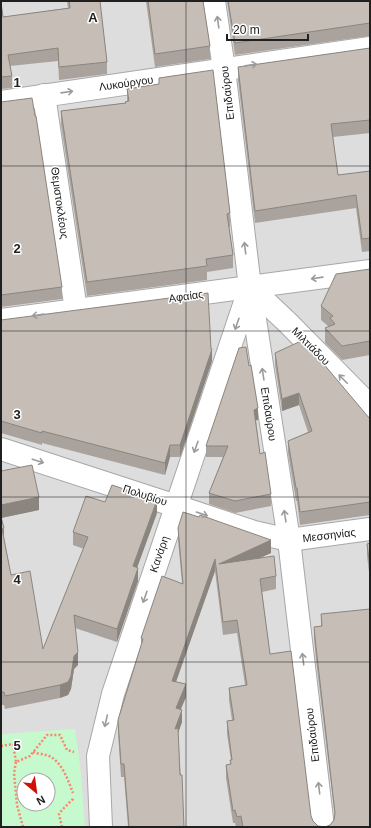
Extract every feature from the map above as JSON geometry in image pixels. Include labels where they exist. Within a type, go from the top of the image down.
[{"type":"street","name":"Επιδαύρου","points":[[214,1],[224,69],[250,287],[289,540],[323,827]]},
{"type":"street","name":"Λυκούργου","points":[[1,102],[370,48]]},
{"type":"street","name":"Θεμιστοκλέους","points":[[44,95],[76,310]]},
{"type":"street","name":"Αφαίας","points":[[1,320],[370,271]]},
{"type":"street","name":"Μιλτιάδου","points":[[250,287],[370,406]]},
{"type":"street","name":"Κανάρη","points":[[101,827],[98,756],[112,694],[250,287]]},
{"type":"street","name":"Πολυβίου","points":[[1,449],[254,532],[289,540]]},
{"type":"street","name":"Μεσσηνίας","points":[[289,540],[370,529]]},
{"type":"path","points":[[16,762],[30,756],[47,735],[60,735],[67,750],[98,756]]},
{"type":"path","points":[[1,746],[13,744],[16,762],[14,773],[23,827]]},
{"type":"path","points":[[33,752],[50,756],[59,764],[65,773],[73,793],[73,799],[59,814],[62,827]]},
{"type":"shaded area","points":[[1,1],[370,1],[370,827],[1,827]]},
{"type":"green space","points":[[75,729],[80,765],[85,827],[1,827],[1,734]]},
{"type":"building","points":[[69,1],[100,1],[107,62],[59,67],[58,48],[8,55],[12,76],[1,77],[1,2],[3,17],[70,8]]},
{"type":"building","points":[[148,1],[203,1],[210,46],[155,54]]},
{"type":"building","points":[[228,1],[370,1],[370,23],[235,43]]},
{"type":"building","points":[[370,48],[370,120],[331,124],[338,175],[370,171],[370,238],[362,239],[356,195],[255,211],[238,67]]},
{"type":"building","points":[[213,70],[230,213],[227,214],[233,255],[206,259],[207,266],[87,282],[61,111],[126,103],[125,102],[129,101],[127,89],[159,84],[159,78]]},
{"type":"building","points":[[32,98],[62,287],[1,295],[1,102]]},
{"type":"building","points":[[370,269],[370,341],[342,346],[325,328],[335,324],[330,318],[333,316],[321,306],[336,274]]},
{"type":"building","points":[[208,293],[212,349],[180,445],[170,445],[165,463],[42,431],[42,433],[1,421],[1,320]]},
{"type":"building","points":[[301,341],[322,362],[370,419],[370,502],[300,512],[288,441],[312,431],[299,393],[282,399],[275,353]]},
{"type":"building","points":[[246,347],[249,366],[251,365],[258,408],[254,410],[260,454],[265,452],[271,494],[235,501],[209,493],[228,446],[206,446],[239,348]]},
{"type":"building","points":[[32,465],[39,497],[1,505],[1,471]]},
{"type":"building","points":[[112,485],[157,500],[133,566],[138,568],[117,629],[74,615],[78,652],[74,656],[71,676],[68,682],[5,696],[4,692],[1,692],[1,517],[11,575],[30,571],[43,649],[88,537],[73,532],[86,496],[105,502]]},
{"type":"building","points":[[183,512],[199,517],[200,515],[271,540],[219,564],[274,556],[276,576],[260,579],[270,654],[291,651],[311,816],[313,821],[318,826],[325,827],[243,827],[241,816],[237,817],[235,810],[233,811],[226,765],[231,764],[230,760],[232,760],[227,721],[234,720],[229,688],[247,685],[237,620],[223,622],[215,559],[172,681],[186,684],[176,708],[182,710],[175,729],[178,728],[184,827],[129,827],[124,764],[121,764],[118,720],[143,639],[141,638],[162,576],[183,584],[178,528]]},
{"type":"building","points":[[370,543],[370,567],[367,544]]},
{"type":"building","points":[[370,609],[370,827],[325,827],[330,825],[334,820],[335,813],[314,627],[322,626],[321,614]]}]
